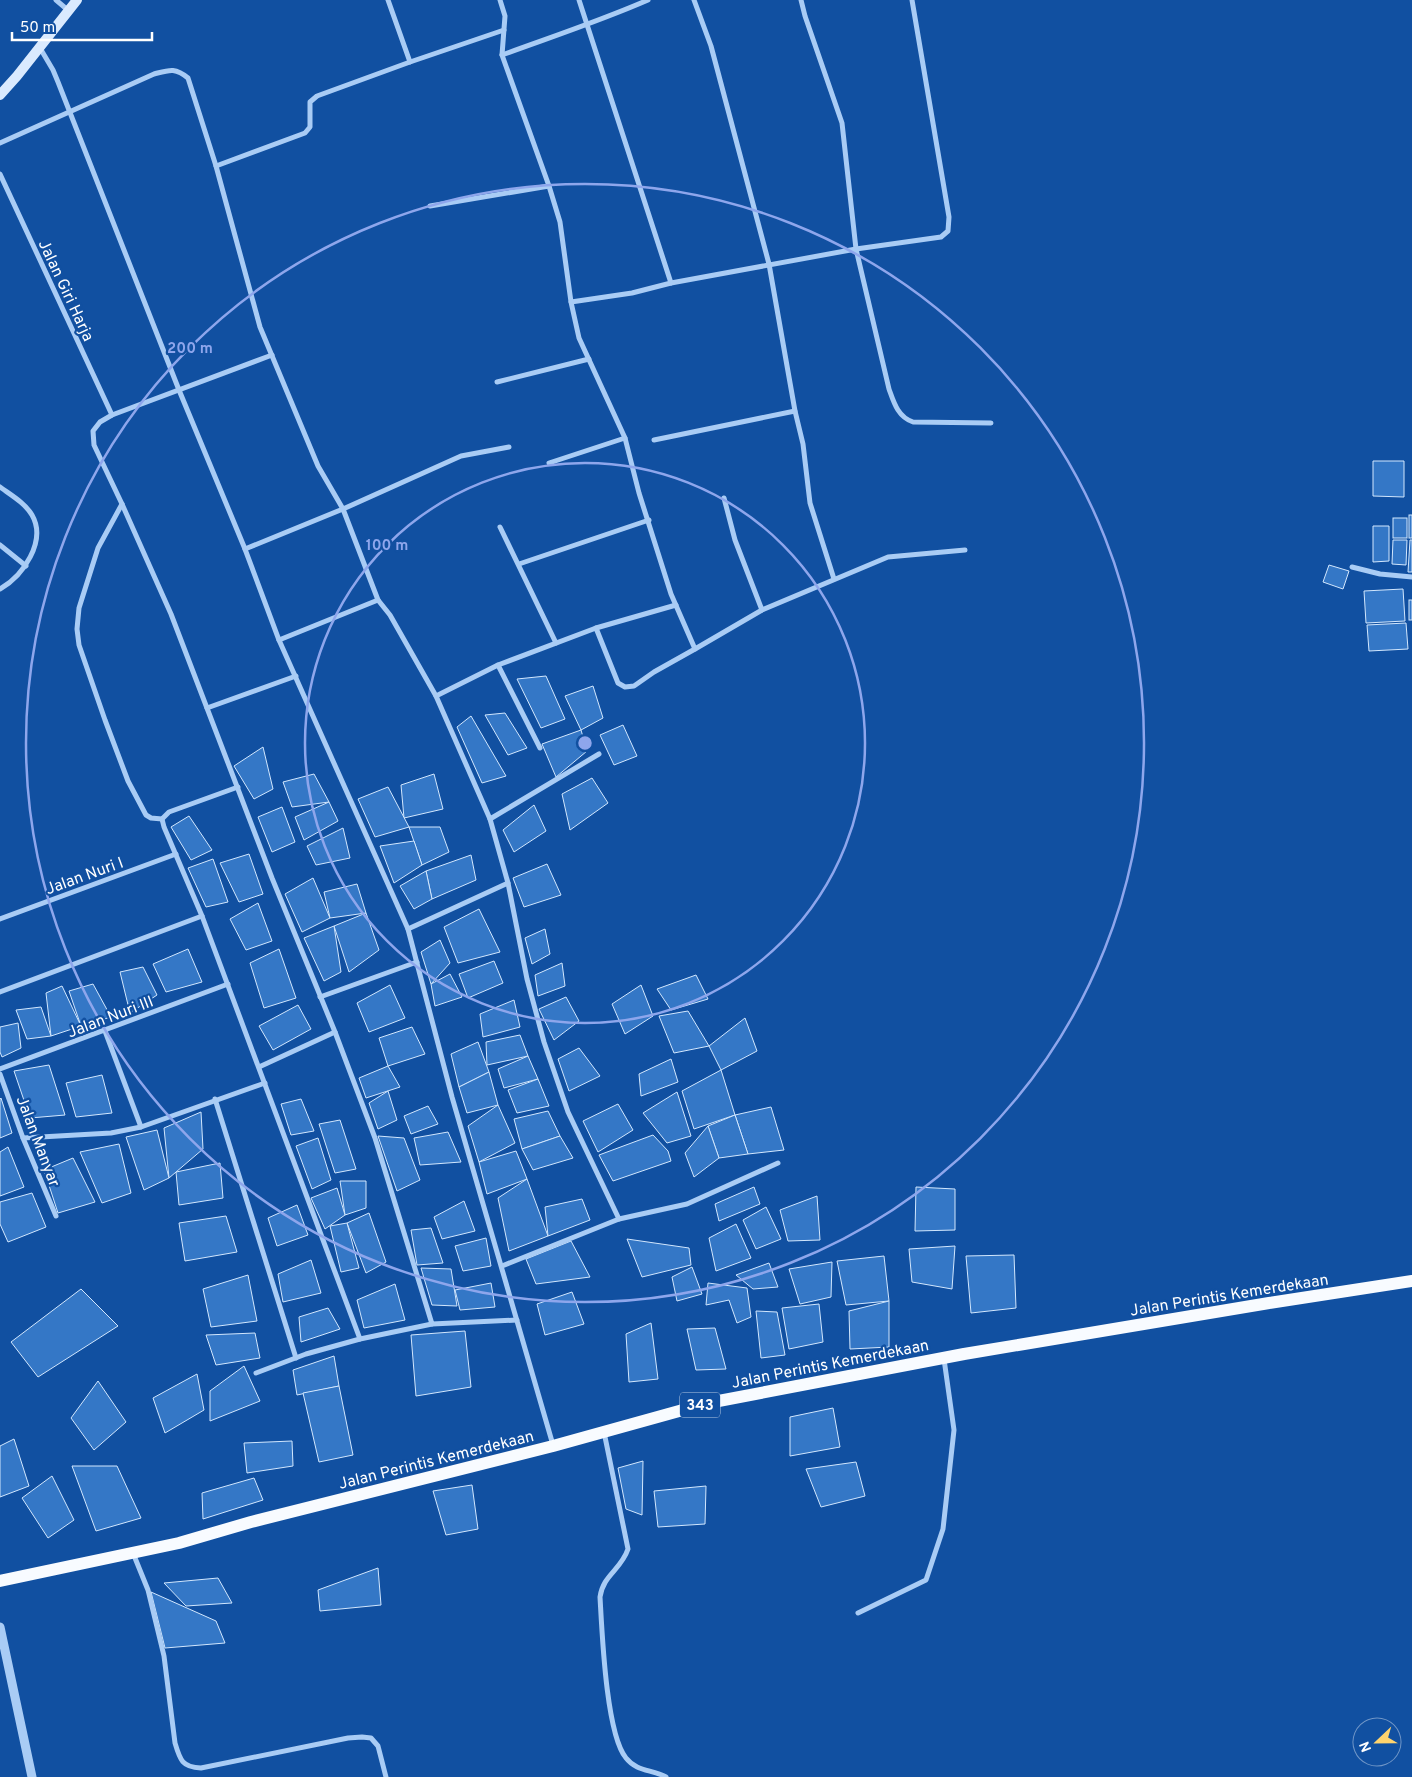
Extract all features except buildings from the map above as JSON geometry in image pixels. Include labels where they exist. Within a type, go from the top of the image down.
[{"type":"main road","points":[[0,95],[77,0]]},
{"type":"main road","name":"Jalan Perintis Kemerdekaan","points":[[0,1581],[179,1542],[553,1446],[708,1403],[944,1358],[1268,1303],[1412,1281]]},
{"type":"street","points":[[56,0],[69,11]]},
{"type":"street","points":[[388,0],[410,62]]},
{"type":"street","points":[[500,0],[505,16],[502,55],[560,222],[570,302],[579,338],[625,438],[639,493],[676,605],[695,649]]},
{"type":"street","points":[[579,0],[671,283]]},
{"type":"street","points":[[502,55],[603,20],[648,0]]},
{"type":"street","points":[[694,0],[711,46],[769,264],[796,411],[804,444],[810,503],[834,579]]},
{"type":"street","points":[[801,0],[842,123],[856,249],[889,389],[899,412],[904,418],[913,422],[991,423]]},
{"type":"street","points":[[570,302],[632,293],[671,283],[769,264],[856,249],[941,238],[948,231],[949,217],[912,0]]},
{"type":"street","points":[[216,166],[305,133],[310,126],[310,102],[316,96],[504,30]]},
{"type":"street","points":[[40,48],[53,70],[70,112],[179,390],[245,549],[279,640],[408,929],[452,1096],[553,1446]]},
{"type":"street","points":[[0,143],[154,74],[171,70],[181,72],[188,78],[216,166],[260,327],[318,466],[343,509],[378,600],[390,615],[436,696],[490,818],[508,883],[527,979],[544,1042],[568,1112],[619,1219]]},
{"type":"street","name":"Jalan Giri Harja","points":[[0,174],[112,416]]},
{"type":"street","points":[[430,206],[549,186]]},
{"type":"street","points":[[272,355],[100,422],[93,431],[94,445],[171,614],[335,1032],[375,1138],[432,1324]]},
{"type":"street","points":[[497,382],[589,359]]},
{"type":"street","points":[[654,440],[796,411]]},
{"type":"street","points":[[549,463],[625,438]]},
{"type":"street","points":[[245,549],[343,509],[461,456],[509,446]]},
{"type":"street","points":[[0,487],[31,513],[37,524],[38,535],[26,566],[9,584],[0,589]]},
{"type":"street","points":[[724,498],[735,540],[762,610]]},
{"type":"street","points":[[122,504],[98,548],[79,608],[77,629],[79,645],[104,720],[128,781],[146,815],[151,818],[162,819]]},
{"type":"street","points":[[519,564],[649,520]]},
{"type":"street","points":[[500,527],[556,643]]},
{"type":"street","points":[[0,546],[26,566]]},
{"type":"street","points":[[596,628],[618,683],[625,687],[634,686],[654,672],[762,610],[834,579],[888,557],[965,550]]},
{"type":"street","points":[[1352,567],[1380,574],[1412,577]]},
{"type":"street","points":[[279,640],[378,600]]},
{"type":"street","points":[[436,696],[498,665],[556,643],[596,628],[676,605]]},
{"type":"street","points":[[498,665],[540,748]]},
{"type":"street","points":[[207,708],[296,676]]},
{"type":"street","points":[[490,818],[599,754]]},
{"type":"street","points":[[162,819],[169,812],[238,788]]},
{"type":"street","points":[[162,819],[228,984],[360,1339]]},
{"type":"street","name":"Jalan Nuri I","points":[[0,919],[176,854]]},
{"type":"street","points":[[408,929],[508,883]]},
{"type":"street","points":[[0,992],[202,916]]},
{"type":"street","points":[[320,997],[417,962]]},
{"type":"street","name":"Jalan Nuri III","points":[[0,1069],[228,984]]},
{"type":"street","points":[[105,1031],[141,1127]]},
{"type":"street","points":[[259,1068],[335,1032]]},
{"type":"street","name":"Jalan Manyar","points":[[0,1074],[23,1138],[56,1216]]},
{"type":"street","points":[[23,1138],[111,1132],[141,1127],[264,1083]]},
{"type":"street","points":[[215,1099],[296,1358]]},
{"type":"street","points":[[502,1266],[619,1219],[687,1204],[778,1163]]},
{"type":"street","points":[[256,1373],[296,1358],[360,1339],[432,1324],[517,1320]]},
{"type":"street","points":[[858,1613],[926,1580],[943,1529],[954,1430],[944,1358]]},
{"type":"street","points":[[604,1431],[628,1549],[625,1559],[602,1586],[600,1597],[605,1666],[614,1734],[624,1757],[632,1765],[666,1777]]},
{"type":"street","points":[[132,1552],[148,1590],[164,1656],[176,1743],[183,1763],[190,1768],[201,1768],[362,1736],[372,1738],[378,1746],[386,1777]]},
{"type":"street","points":[[0,1627],[32,1777]]}]
